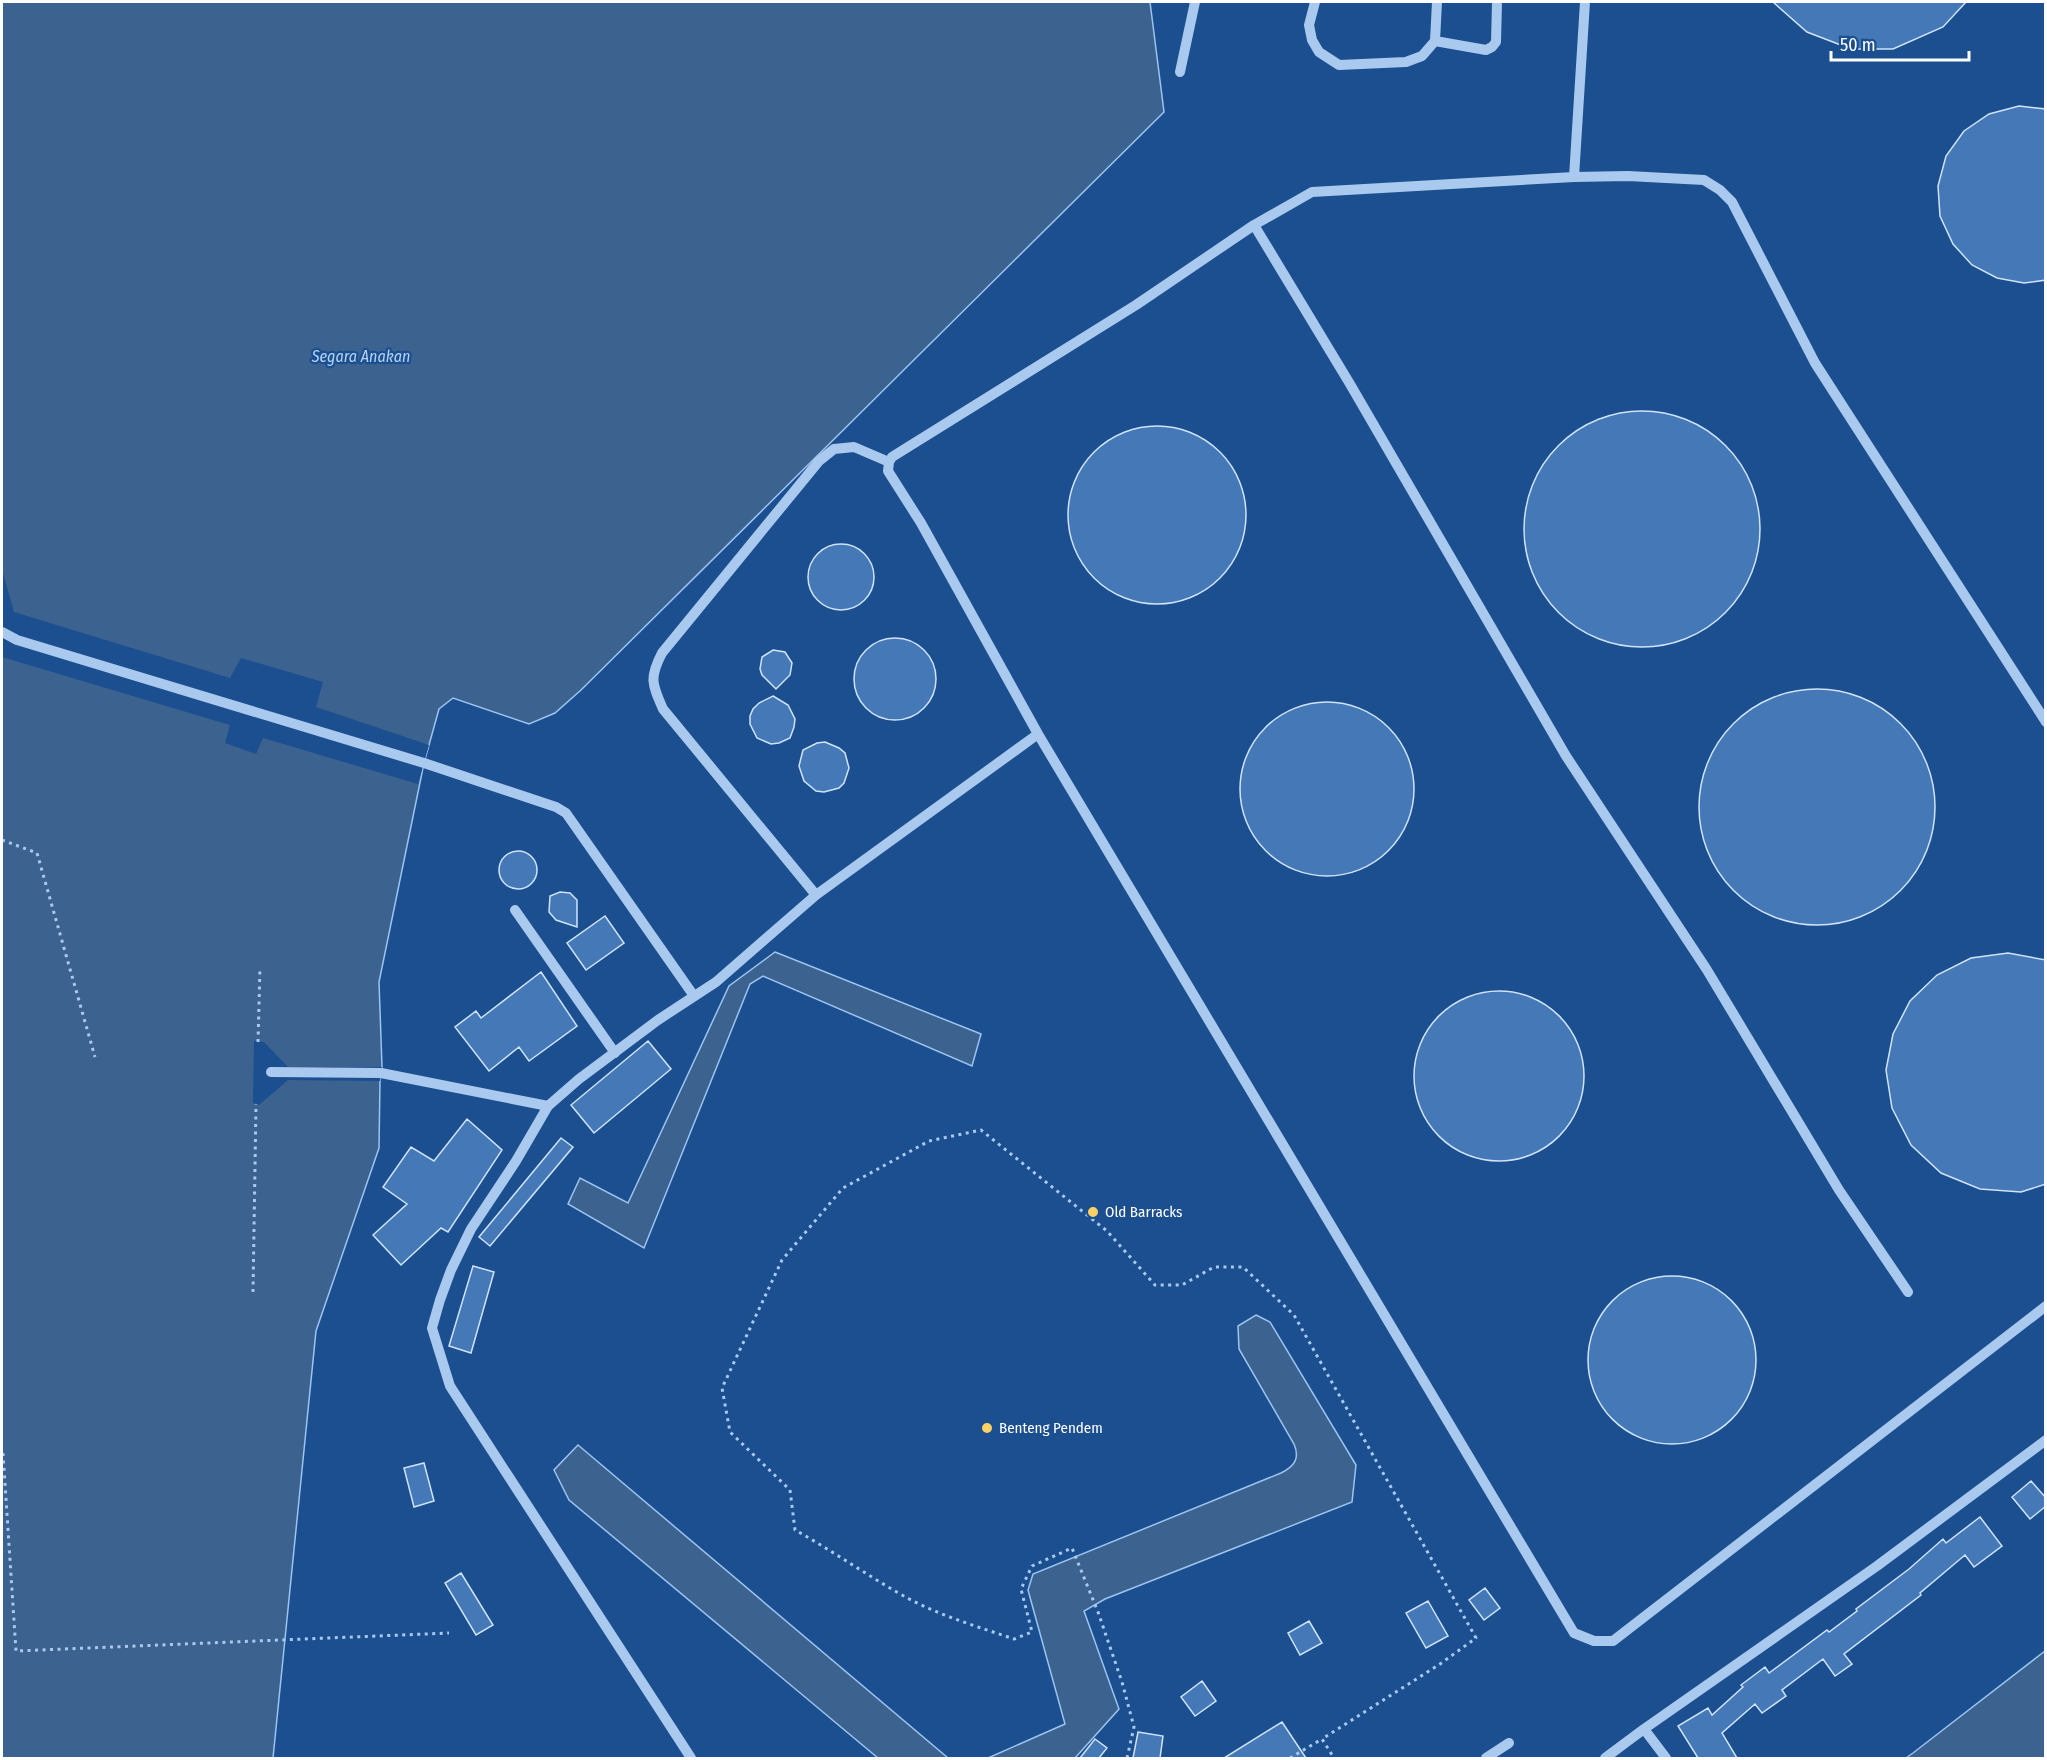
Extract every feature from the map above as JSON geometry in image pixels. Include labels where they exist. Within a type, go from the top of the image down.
[{"type":"street","points":[[1180,72],[1195,2]]},
{"type":"street","points":[[1315,2],[1309,25],[1312,40],[1319,52],[1339,64],[1406,62],[1422,56],[1435,41],[1437,2]]},
{"type":"street","points":[[1435,41],[1486,50],[1492,47],[1496,42],[1497,2]]},
{"type":"street","points":[[1574,177],[1585,2]]},
{"type":"street","points":[[2046,722],[1815,363],[1732,202],[1720,190],[1704,180],[1628,176],[1574,177],[1312,192],[1254,225],[1136,305],[892,457],[889,462],[888,471],[921,523],[1038,734],[1574,1633],[1594,1641],[1613,1641],[2046,1306]]},
{"type":"street","points":[[1254,225],[1350,384],[1566,756],[1707,970],[1839,1190],[1908,1292]]},
{"type":"street","points":[[816,895],[663,709],[654,688],[653,670],[662,653],[819,461],[834,449],[854,447],[889,462]]},
{"type":"street","points":[[2,632],[18,640],[424,763],[556,807],[566,813],[694,996]]},
{"type":"street","points":[[691,1758],[450,1386],[432,1328],[440,1300],[471,1229],[516,1161],[548,1106],[579,1079],[716,982],[816,895],[1038,734]]},
{"type":"street","points":[[515,910],[615,1053]]},
{"type":"street","points":[[271,1072],[381,1073],[548,1106]]},
{"type":"street","points":[[1605,1758],[1876,1566],[2046,1440]]},
{"type":"street","points":[[1644,1729],[1665,1758]]},
{"type":"street","points":[[1486,1758],[1509,1743]]},
{"type":"path","points":[[2,840],[37,853],[95,1057]]},
{"type":"path","points":[[258,1042],[260,967]]},
{"type":"path","points":[[253,1293],[256,1104]]},
{"type":"path","points":[[1127,1758],[1134,1727],[1122,1682],[1098,1612],[1072,1548],[1032,1566],[1021,1589],[1032,1632],[1014,1639],[949,1617],[903,1595],[795,1530],[790,1490],[730,1432],[722,1388],[782,1260],[843,1188],[929,1141],[981,1130],[1107,1231],[1155,1285],[1182,1285],[1214,1267],[1243,1267],[1294,1315],[1476,1638],[1440,1664],[1290,1758]]},
{"type":"path","points":[[3,1453],[16,1651],[449,1634]]},
{"type":"path","points":[[1322,1739],[1334,1758]]},
{"type":"water","name":"Segara Anakan","points":[[2,2],[1150,2],[1164,112],[581,690],[555,713],[529,724],[453,698],[439,709],[424,763],[379,982],[382,1067],[379,1148],[316,1331],[273,1758],[2,1758]]},
{"type":"water","points":[[775,952],[981,1034],[972,1066],[763,976],[750,984],[644,1248],[568,1204],[580,1178],[628,1203],[729,986]]},
{"type":"water","points":[[1256,1315],[1270,1322],[1356,1465],[1352,1502],[1105,1599],[1084,1611],[1119,1709],[1075,1758],[988,1758],[1065,1724],[1028,1590],[1033,1574],[1281,1473],[1295,1461],[1294,1444],[1239,1349],[1238,1326]]},
{"type":"water","points":[[578,1445],[948,1758],[878,1758],[569,1500],[554,1470]]},
{"type":"water","points":[[2045,1651],[2045,1758],[1906,1758],[1913,1753]]},
{"type":"pier","points":[[2,570],[14,612],[230,678],[241,658],[323,682],[316,707],[429,745],[418,784],[263,738],[256,754],[225,743],[230,725],[2,657]]},
{"type":"pier","points":[[254,1041],[264,1042],[288,1067],[382,1067],[380,1081],[288,1080],[259,1105],[253,1103]]},
{"type":"building","points":[[1773,2],[1966,2],[1943,27],[1893,49],[1851,49],[1807,32]]},
{"type":"building","points":[[2019,106],[2046,109],[2046,280],[2024,283],[1997,278],[1972,265],[1953,244],[1940,216],[1938,186],[1946,156],[1964,131],[1989,114]]},
{"type":"building","points":[[1630,411],[1654,411],[1676,416],[1698,425],[1726,445],[1741,463],[1751,484],[1758,506],[1760,529],[1758,552],[1751,574],[1741,595],[1726,613],[1708,628],[1676,642],[1654,647],[1630,647],[1608,642],[1576,628],[1550,604],[1543,595],[1529,563],[1524,541],[1524,517],[1529,495],[1543,463],[1567,437],[1576,430],[1608,416]]},
{"type":"building","points":[[1157,426],[1191,433],[1220,452],[1239,481],[1246,515],[1239,549],[1220,578],[1191,597],[1157,604],[1123,597],[1094,578],[1075,549],[1068,515],[1075,481],[1094,452],[1123,433]]},
{"type":"building","points":[[841,544],[853,547],[864,554],[871,565],[874,577],[871,589],[864,600],[853,607],[841,610],[829,607],[818,600],[811,589],[808,577],[811,565],[818,554],[829,547]]},
{"type":"building","points":[[895,638],[911,641],[924,650],[933,663],[936,679],[933,695],[924,708],[911,717],[895,720],[879,717],[866,708],[857,695],[854,679],[857,663],[866,650],[879,641]]},
{"type":"building","points":[[773,650],[785,652],[792,663],[790,675],[776,689],[762,675],[760,669],[762,657]]},
{"type":"building","points":[[1805,689],[1829,689],[1851,694],[1873,703],[1901,723],[1916,741],[1926,762],[1933,784],[1935,807],[1933,830],[1926,852],[1916,873],[1901,891],[1883,906],[1851,920],[1829,925],[1805,925],[1783,920],[1751,906],[1725,882],[1718,873],[1704,841],[1699,819],[1699,795],[1704,773],[1718,741],[1742,715],[1751,708],[1783,694]]},
{"type":"building","points":[[773,696],[788,705],[795,719],[790,738],[771,744],[757,738],[750,724],[750,716],[759,703]]},
{"type":"building","points":[[1327,702],[1360,709],[1389,727],[1407,756],[1414,789],[1407,822],[1389,851],[1360,869],[1327,876],[1294,869],[1265,851],[1247,822],[1240,789],[1247,756],[1265,727],[1294,709]]},
{"type":"building","points":[[825,742],[845,753],[849,768],[844,783],[839,788],[824,792],[816,791],[804,781],[799,766],[803,750]]},
{"type":"building","points":[[518,851],[531,857],[537,870],[531,883],[518,889],[505,883],[499,870],[505,857]]},
{"type":"building","points":[[560,892],[570,893],[577,900],[577,927],[556,920],[549,912],[550,896]]},
{"type":"building","points":[[605,916],[624,943],[586,970],[567,943]]},
{"type":"building","points":[[2008,953],[2046,960],[2046,1184],[2021,1192],[1980,1189],[1941,1173],[1911,1145],[1892,1108],[1886,1070],[1893,1034],[1910,1001],[1937,975],[1971,958]]},
{"type":"building","points":[[541,972],[577,1026],[529,1061],[519,1047],[489,1071],[455,1027],[476,1011],[481,1018]]},
{"type":"building","points":[[1499,991],[1516,992],[1532,997],[1559,1016],[1578,1043],[1583,1059],[1583,1093],[1578,1109],[1559,1136],[1532,1155],[1516,1160],[1499,1161],[1482,1160],[1466,1155],[1439,1136],[1420,1109],[1415,1093],[1414,1076],[1415,1059],[1420,1043],[1439,1016],[1466,997],[1482,992]]},
{"type":"building","points":[[648,1041],[671,1069],[594,1133],[571,1105]]},
{"type":"building","points":[[467,1119],[502,1150],[448,1232],[441,1228],[401,1265],[373,1235],[407,1204],[383,1187],[411,1147],[434,1161]]},
{"type":"building","points":[[561,1138],[573,1147],[490,1246],[479,1237]]},
{"type":"building","points":[[473,1266],[494,1272],[471,1353],[449,1346]]},
{"type":"building","points":[[1672,1276],[1688,1277],[1704,1282],[1732,1300],[1750,1328],[1755,1344],[1755,1376],[1750,1392],[1732,1420],[1704,1438],[1688,1443],[1672,1444],[1656,1443],[1640,1438],[1612,1420],[1594,1392],[1589,1376],[1588,1360],[1589,1344],[1594,1328],[1612,1300],[1640,1282],[1656,1277]]},
{"type":"building","points":[[424,1463],[434,1501],[414,1507],[404,1468]]},
{"type":"building","points":[[2031,1481],[2046,1498],[2046,1506],[2030,1519],[2012,1497]]},
{"type":"building","points":[[1980,1517],[2002,1546],[1974,1567],[1965,1555],[1920,1593],[1921,1595],[1844,1654],[1852,1664],[1835,1676],[1823,1659],[1782,1690],[1786,1696],[1762,1713],[1755,1704],[1722,1733],[1737,1758],[1698,1758],[1678,1726],[1708,1708],[1712,1715],[1743,1687],[1741,1685],[1765,1667],[1769,1673],[1827,1630],[1829,1632],[1943,1539],[1946,1543]]},
{"type":"building","points":[[461,1573],[493,1625],[476,1635],[445,1583]]},
{"type":"building","points":[[1485,1588],[1500,1608],[1484,1620],[1469,1600]]},
{"type":"building","points":[[1428,1601],[1448,1636],[1426,1648],[1406,1613]]},
{"type":"building","points":[[1309,1621],[1322,1643],[1300,1655],[1288,1633]]},
{"type":"building","points":[[1202,1681],[1216,1701],[1195,1716],[1181,1697]]},
{"type":"building","points":[[1282,1722],[1306,1758],[1224,1758]]},
{"type":"building","points":[[1138,1732],[1163,1736],[1160,1758],[1133,1758]]},
{"type":"building","points":[[1095,1739],[1107,1748],[1099,1758],[1080,1758]]},
{"type":"place","name":"Old Barracks","points":[[1093,1212]]},
{"type":"place","name":"Benteng Pendem","points":[[987,1428]]}]
